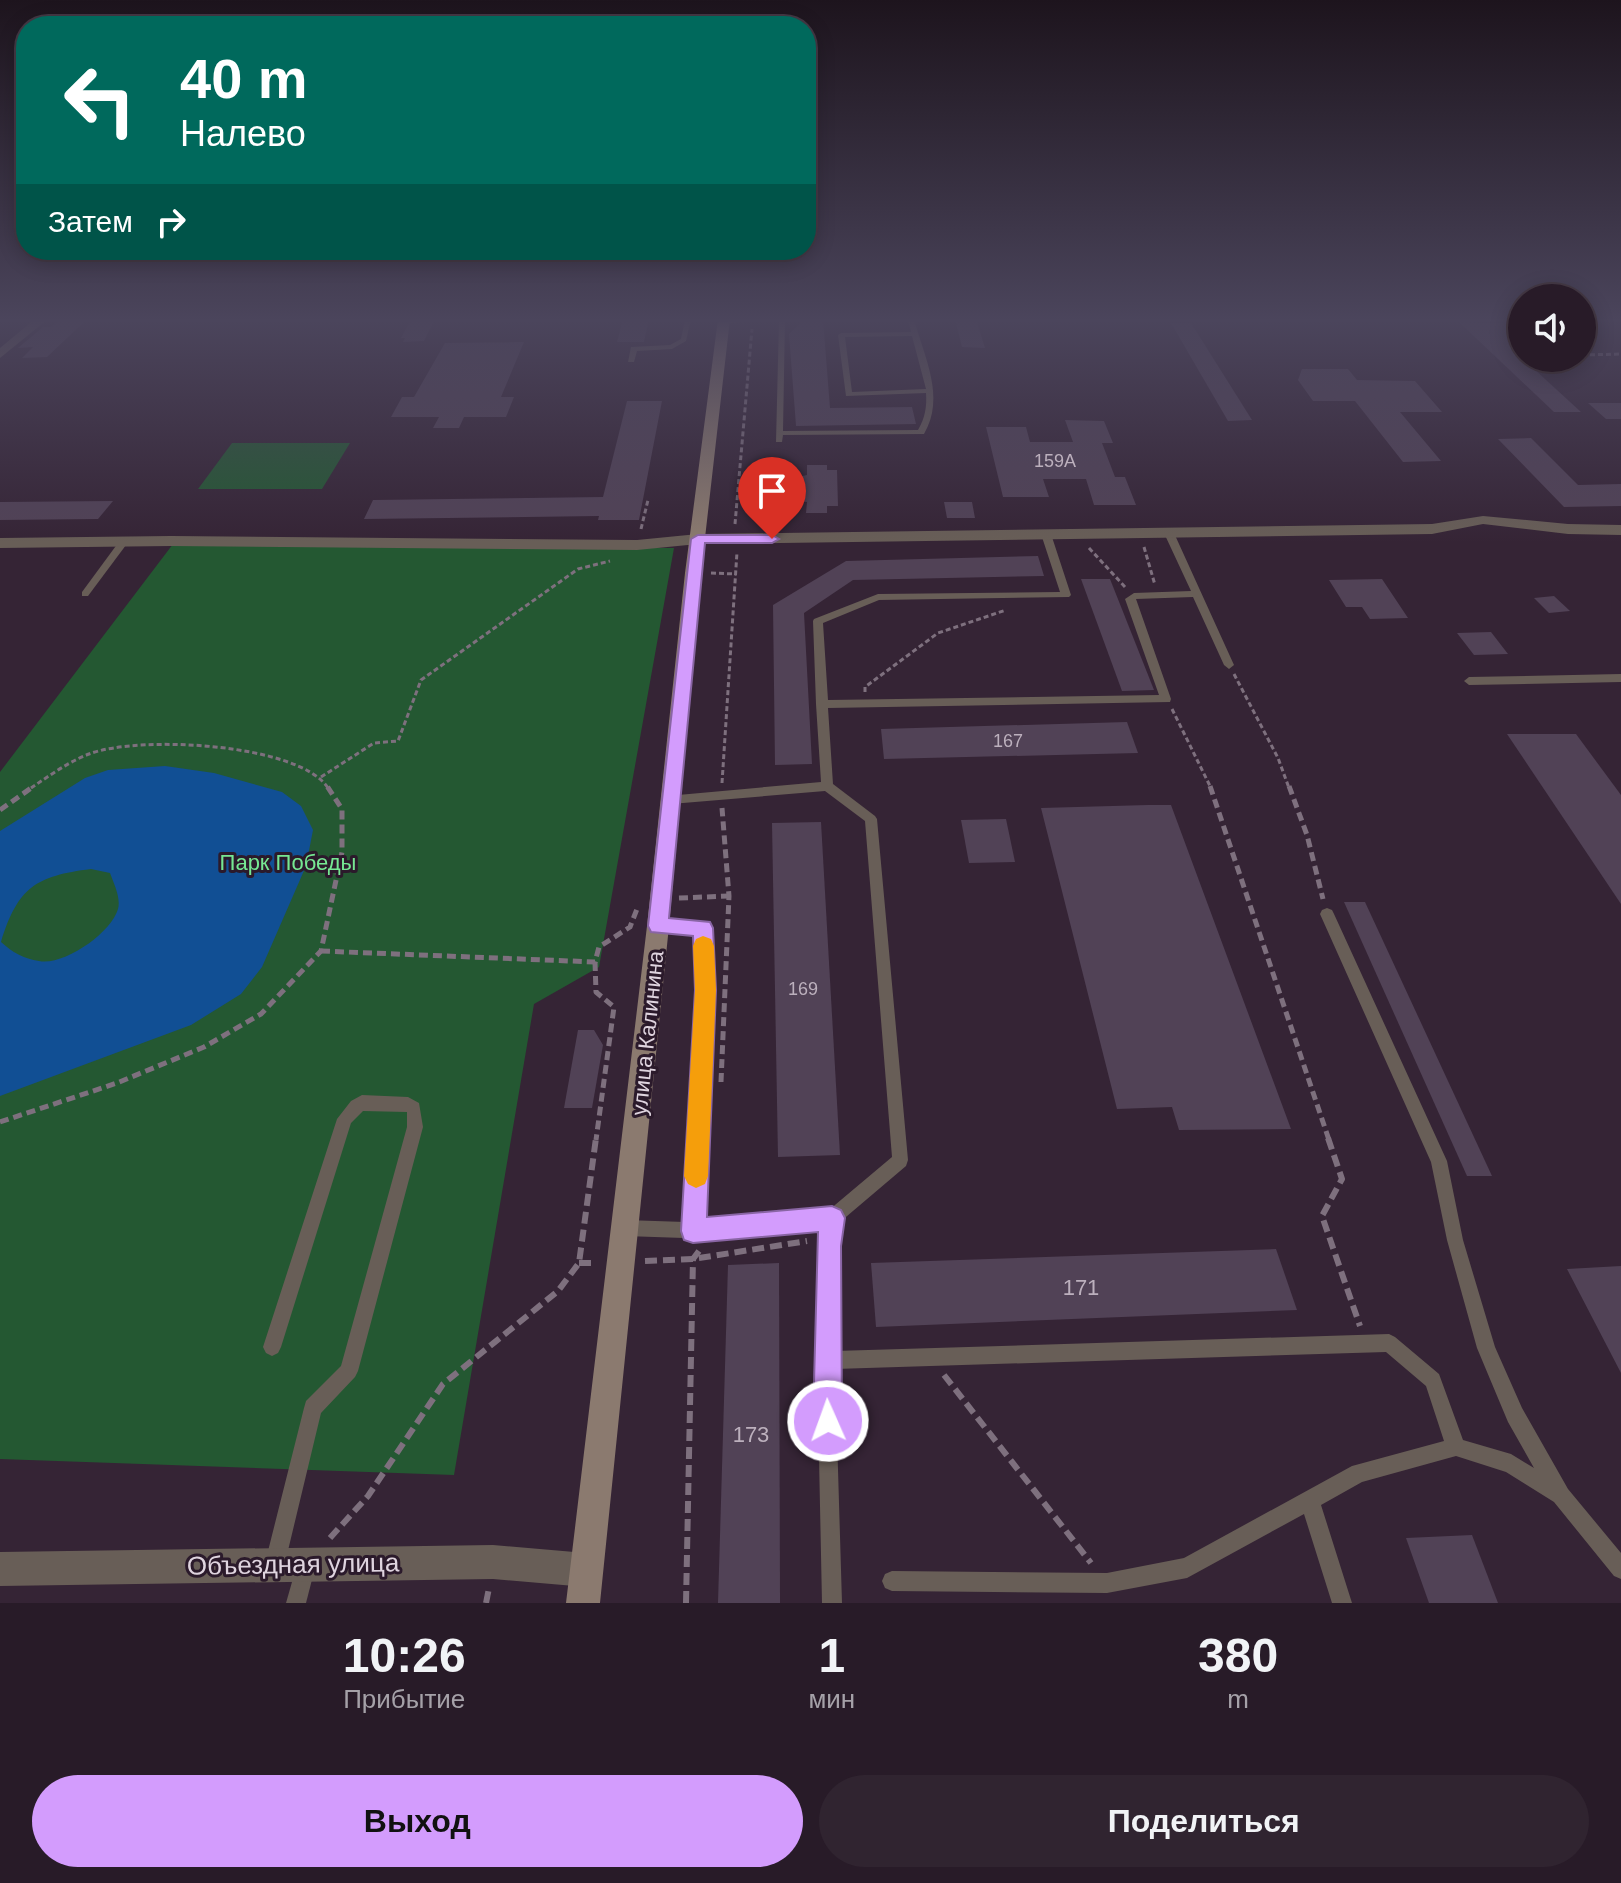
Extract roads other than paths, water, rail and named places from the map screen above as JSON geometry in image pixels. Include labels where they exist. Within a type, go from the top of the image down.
[{"type":"main road","name":"улица Калинина","points":[[584,1587],[715,394]]},
{"type":"street","points":[[0,543],[637,545],[698,539],[1432,529],[1483,520],[1568,529],[1621,530]]},
{"type":"street","name":"Объездная улица","points":[[0,1569],[493,1562],[584,1587]]},
{"type":"lane","points":[[781,394],[780,437],[921,432],[929,423],[930,394]]},
{"type":"lane","points":[[1169,533],[1229,665]]},
{"type":"lane","points":[[827,786],[818,621],[878,597],[1066,595],[1046,534]]},
{"type":"lane","points":[[85,594],[124,541]]},
{"type":"lane","points":[[821,704],[1166,699],[1130,599],[1134,596],[1196,594]]},
{"type":"lane","points":[[1469,681],[1621,678]]},
{"type":"lane","points":[[625,1228],[693,1231],[832,1218],[900,1160],[871,819],[827,786],[671,799]]},
{"type":"lane","points":[[1327,914],[1439,1161],[1455,1240],[1486,1348],[1515,1415],[1561,1496],[1621,1569]]},
{"type":"lane","points":[[658,926],[703,928],[705,990],[693,1231]]},
{"type":"lane","points":[[272,1347],[345,1119],[362,1103],[408,1105],[414,1108],[415,1127],[349,1371],[313,1408],[291,1563],[296,1603]]},
{"type":"lane","points":[[832,1218],[826,1360],[832,1603]]},
{"type":"lane","points":[[826,1360],[1389,1343],[1433,1380],[1456,1447]]},
{"type":"lane","points":[[892,1581],[1107,1583],[1187,1568],[1359,1473],[1456,1447],[1511,1464],[1561,1496]]},
{"type":"lane","points":[[1310,1501],[1342,1603]]},
{"type":"water","points":[[165,766],[214,773],[282,792],[301,806],[313,830],[306,866],[262,967],[241,994],[191,1025],[0,1096],[0,831],[85,778],[108,770]],"holes":[[[91,869],[110,873],[118,896],[118,909],[106,928],[85,946],[61,958],[39,961],[28,959],[1,942],[14,908],[22,897],[43,881]]]},
{"type":"park label","name":"Парк Победы","points":[[288,862]]}]
